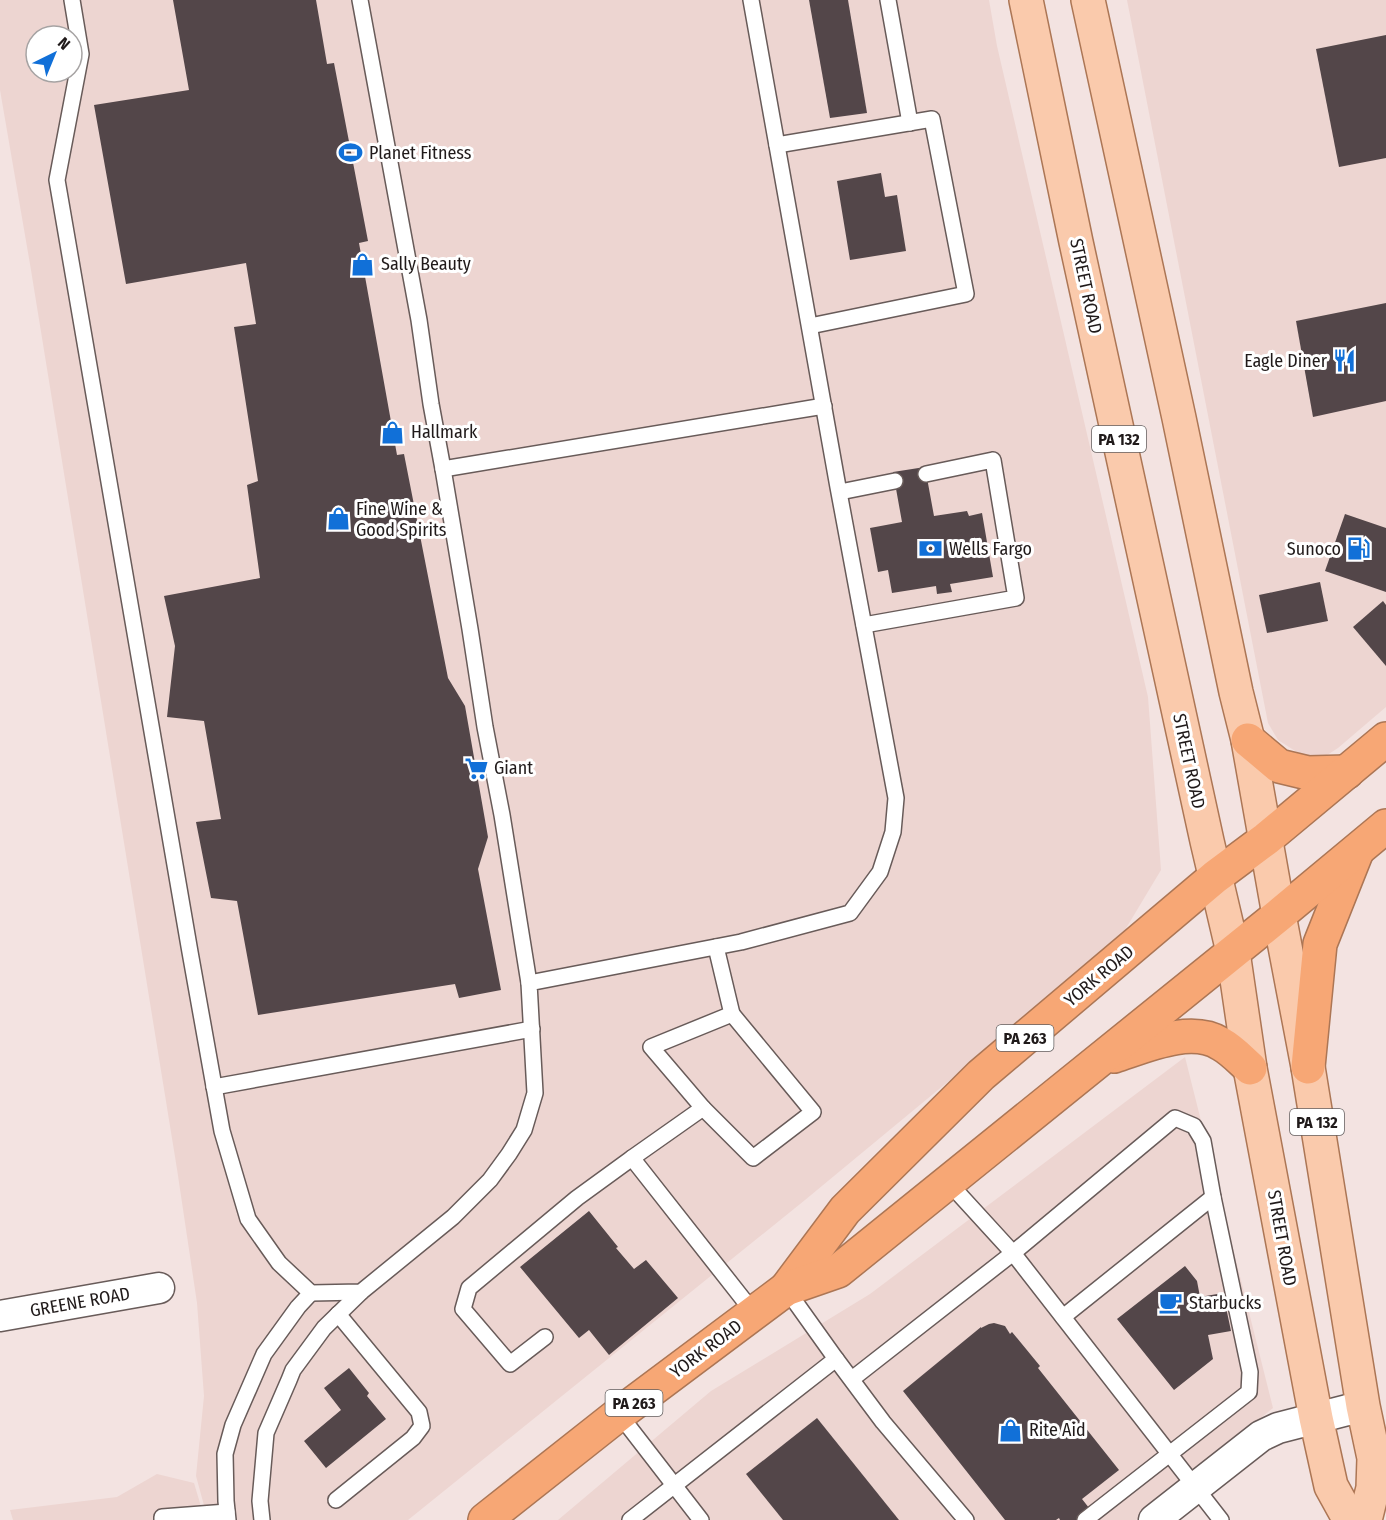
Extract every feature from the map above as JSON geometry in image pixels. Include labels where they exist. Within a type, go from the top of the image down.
[{"type":"highway","name":"YORK ROAD","points":[[485,1520],[619,1414],[786,1289],[845,1210],[981,1075],[1215,878],[1266,839],[1386,739]]},
{"type":"highway","points":[[1248,740],[1279,766],[1308,773],[1347,772]]},
{"type":"highway","name":"YORK ROAD","points":[[786,1289],[838,1271],[1386,826]]},
{"type":"highway","points":[[1308,1067],[1320,944],[1359,849]]},
{"type":"highway","points":[[1098,1061],[1174,1037],[1202,1037],[1221,1043],[1250,1068]]},
{"type":"main road","name":"STREET ROAD","points":[[1026,0],[1076,242],[1233,952],[1250,1068],[1316,1418],[1331,1486],[1351,1520]]},
{"type":"main road","name":"PA 132","points":[[1088,0],[1248,740],[1308,1067],[1363,1406],[1374,1458],[1373,1488],[1365,1520]]},
{"type":"street","name":"GREENE ROAD","points":[[0,1316],[159,1288]]},
{"type":"street","points":[[1154,1520],[1261,1436],[1278,1428],[1363,1406]]},
{"type":"lane","points":[[72,0],[81,54],[57,180],[222,1131],[248,1219],[279,1263],[311,1293],[361,1292]]},
{"type":"lane","points":[[262,1520],[260,1501],[266,1433],[293,1370],[324,1328],[338,1314],[361,1292],[453,1216],[490,1180],[524,1130],[535,1093],[529,983],[431,404],[419,320],[360,0]]},
{"type":"lane","points":[[529,983],[741,942],[850,913],[880,872],[893,832],[896,798],[751,0]]},
{"type":"lane","points":[[888,0],[909,123]]},
{"type":"lane","points":[[777,145],[932,119],[966,294],[810,326]]},
{"type":"lane","points":[[442,469],[824,406]]},
{"type":"lane","points":[[864,625],[1016,598],[993,460],[927,474]]},
{"type":"lane","points":[[840,492],[895,481]]},
{"type":"lane","points":[[716,947],[732,1014],[813,1112],[753,1158],[703,1108],[651,1047],[732,1014]]},
{"type":"lane","points":[[214,1087],[532,1029]]},
{"type":"lane","points":[[545,1337],[510,1364],[463,1309],[469,1288],[577,1198],[703,1108]]},
{"type":"lane","points":[[852,1379],[1013,1253],[1175,1118],[1194,1126],[1203,1141],[1250,1372],[1248,1392],[1085,1520]]},
{"type":"lane","points":[[632,1158],[754,1313]]},
{"type":"lane","points":[[949,1183],[1013,1253],[1221,1520]]},
{"type":"lane","points":[[1063,1317],[1213,1197]]},
{"type":"lane","points":[[786,1289],[883,1422],[966,1520]]},
{"type":"lane","points":[[162,1520],[162,1517],[228,1516],[225,1454],[233,1425],[264,1354],[311,1293]]},
{"type":"lane","points":[[336,1500],[414,1438],[422,1426],[419,1412],[338,1314]]},
{"type":"lane","points":[[630,1520],[836,1359]]},
{"type":"lane","points":[[619,1414],[701,1520]]},
{"type":"shaded area","points":[[0,0],[989,0],[997,46],[1148,697],[1161,870],[1119,940],[805,1200],[408,1520],[208,1520],[196,1476],[204,1396],[197,1303],[0,90]]},
{"type":"shaded area","points":[[1127,0],[1386,0],[1386,707],[1324,757],[1300,754],[1278,740],[1268,723]]},
{"type":"shaded area","points":[[1185,1057],[1273,1408],[1136,1520],[558,1520],[711,1391],[870,1294]]},
{"type":"shaded area","points":[[157,1474],[194,1483],[205,1520],[13,1520],[10,1510],[117,1497]]},
{"type":"building","points":[[173,0],[316,0],[327,64],[334,63],[368,241],[359,243],[397,455],[404,454],[448,678],[465,706],[488,837],[478,869],[501,990],[459,998],[455,984],[258,1015],[237,901],[211,898],[196,822],[221,819],[204,721],[167,717],[175,646],[164,596],[260,578],[247,485],[258,481],[234,327],[256,324],[246,263],[126,284],[94,105],[189,90]]},
{"type":"building","points":[[809,0],[848,0],[867,113],[830,118]]},
{"type":"building","points":[[1386,35],[1386,158],[1339,167],[1316,49]]},
{"type":"building","points":[[881,173],[885,197],[897,195],[906,251],[850,260],[837,181]]},
{"type":"building","name":"Eagle Diner","points":[[1386,303],[1386,401],[1313,417],[1296,321]]},
{"type":"building","name":"Wells Fargo","points":[[925,467],[934,516],[967,511],[969,516],[982,513],[993,577],[950,584],[952,592],[937,594],[936,586],[892,593],[888,570],[878,572],[870,528],[902,522],[893,472]]},
{"type":"building","name":"Sunoco","points":[[1345,514],[1386,528],[1386,592],[1325,571]]},
{"type":"building","points":[[1320,582],[1328,621],[1267,633],[1259,595]]},
{"type":"building","points":[[1383,601],[1386,605],[1386,666],[1353,627]]},
{"type":"building","points":[[589,1211],[634,1269],[646,1260],[678,1298],[609,1355],[589,1330],[579,1338],[520,1267]]},
{"type":"building","points":[[1185,1266],[1197,1281],[1200,1297],[1223,1293],[1231,1331],[1208,1335],[1213,1359],[1174,1390],[1117,1319]]},
{"type":"building","name":"Rite Aid","points":[[994,1323],[1005,1326],[1010,1334],[1012,1332],[1119,1470],[1082,1499],[1093,1513],[1085,1520],[1060,1520],[1059,1518],[1056,1520],[1005,1520],[903,1391],[981,1327]]},
{"type":"building","points":[[349,1368],[369,1393],[367,1396],[386,1419],[326,1468],[304,1441],[341,1410],[324,1388]]},
{"type":"building","points":[[817,1418],[899,1520],[783,1520],[746,1474]]},
{"type":"place","name":"Planet Fitness","points":[[351,153]]},
{"type":"place","name":"Sally Beauty","points":[[363,264]]},
{"type":"place","name":"Eagle Diner","points":[[1345,361]]},
{"type":"place","name":"Hallmark","points":[[393,432]]},
{"type":"place","name":"Fine Wine & Good Spirits","points":[[338,519]]},
{"type":"place","name":"Wells Fargo","points":[[931,549]]},
{"type":"place","name":"Sunoco","points":[[1359,549]]},
{"type":"place","name":"Giant","points":[[476,768]]},
{"type":"place","name":"Starbucks","points":[[1171,1303]]},
{"type":"place","name":"Rite Aid","points":[[1011,1430]]}]
